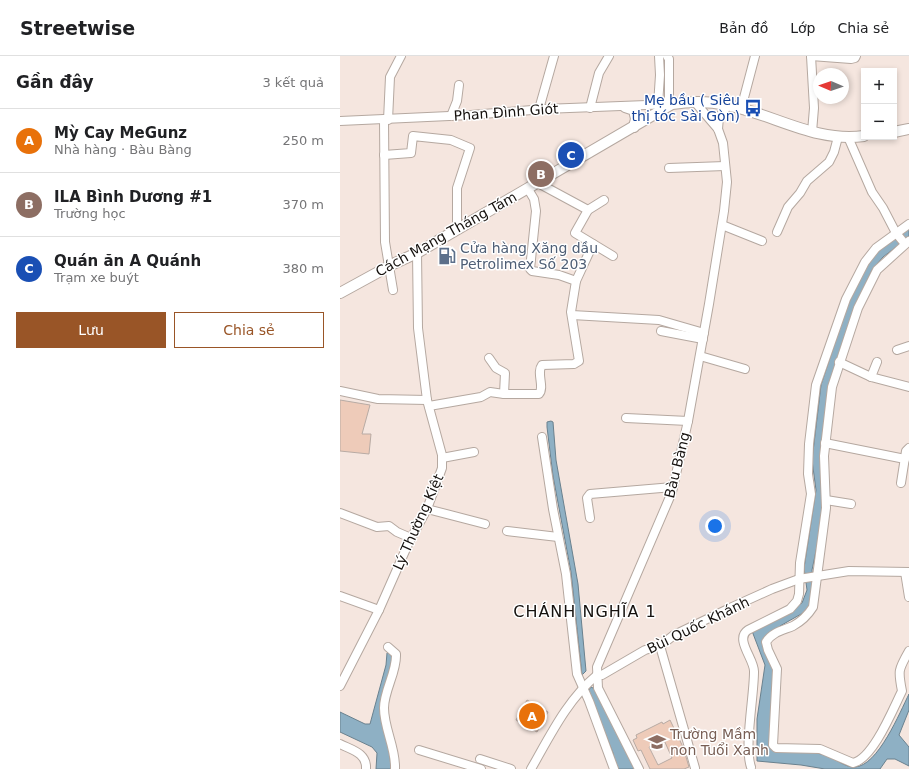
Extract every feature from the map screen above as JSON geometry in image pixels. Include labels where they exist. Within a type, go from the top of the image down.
[{"type":"main road","name":"Cách Mạng Tháng Tám","points":[[340,293],[388,266],[416,253],[528,189],[671,104],[694,101],[728,105],[812,132],[843,137],[861,136]]},
{"type":"main road","points":[[625,107],[634,110],[636,119],[634,127]]},
{"type":"main road","points":[[897,131],[909,129]]},
{"type":"street","points":[[393,290],[385,242],[384,155],[390,78],[401,56]]},
{"type":"street","points":[[539,109],[554,56]]},
{"type":"street","points":[[590,108],[599,73],[609,56]]},
{"type":"street","points":[[658,105],[660,75],[659,56]]},
{"type":"street","points":[[742,109],[755,56]]},
{"type":"street","points":[[812,132],[814,108],[811,56],[851,59],[856,56]]},
{"type":"street","points":[[669,57],[671,104]]},
{"type":"street","points":[[451,116],[457,101],[459,85]]},
{"type":"street","points":[[694,101],[718,129]]},
{"type":"street","name":"Phan Đình Giót","points":[[340,121],[386,120],[539,109],[625,107],[671,104]]},
{"type":"street","points":[[718,129],[719,117],[728,105]]},
{"type":"street","name":"Bàu Bàng","points":[[597,675],[597,667],[663,517],[673,487],[688,421],[722,226],[727,182],[723,143],[718,129]]},
{"type":"street","points":[[384,155],[412,153],[413,136],[451,140],[470,148],[458,188],[457,229]]},
{"type":"street","points":[[777,232],[788,207],[807,181],[829,162],[843,137]]},
{"type":"street","points":[[843,137],[896,233],[907,243],[877,270],[858,308],[832,387],[824,456],[826,500],[813,606],[809,613],[792,626],[772,635],[766,642],[777,669],[772,742],[774,747],[820,749],[853,763],[858,761],[878,741],[902,691],[898,676],[903,661],[909,651]]},
{"type":"street","points":[[669,168],[725,166]]},
{"type":"street","points":[[538,183],[588,210]]},
{"type":"street","points":[[528,189],[534,199],[536,211],[531,270],[559,275],[576,281]]},
{"type":"street","points":[[604,200],[588,210],[575,233],[613,256]]},
{"type":"street","points":[[751,767],[749,740],[754,670],[743,641],[743,636],[748,630],[790,609],[797,601],[811,494],[808,474],[809,452],[816,386],[846,298],[865,262],[876,248],[909,224]]},
{"type":"street","points":[[722,226],[762,241]]},
{"type":"street","points":[[340,391],[378,400],[428,403],[481,397],[490,392],[504,394],[539,394],[541,390],[540,369],[542,365],[574,364],[577,363],[579,358],[572,314],[576,281],[593,244]]},
{"type":"street","name":"Lý Thường Kiệt","points":[[340,686],[379,610],[411,538],[427,509],[442,468],[442,458],[428,403],[418,328],[416,253]]},
{"type":"street","points":[[572,314],[658,320],[704,336]]},
{"type":"street","points":[[661,331],[704,336]]},
{"type":"street","points":[[897,350],[909,346]]},
{"type":"street","points":[[700,356],[745,369]]},
{"type":"street","points":[[489,358],[496,368],[505,373],[504,394]]},
{"type":"street","points":[[839,362],[872,377],[909,387]]},
{"type":"street","points":[[872,377],[877,362]]},
{"type":"street","points":[[626,418],[688,421]]},
{"type":"street","points":[[542,438],[558,537],[566,574],[577,674],[614,769]]},
{"type":"street","points":[[825,443],[905,459]]},
{"type":"street","points":[[901,483],[905,459],[909,448]]},
{"type":"street","points":[[442,458],[474,452]]},
{"type":"street","points":[[590,518],[587,498],[590,494],[673,487]]},
{"type":"street","points":[[826,500],[851,504]]},
{"type":"street","points":[[427,509],[485,524]]},
{"type":"street","points":[[340,513],[376,527],[389,526],[397,532],[411,538]]},
{"type":"street","points":[[507,532],[558,537]]},
{"type":"street","points":[[816,577],[849,571],[907,572],[909,596]]},
{"type":"street","name":"Bùi Quốc Khánh","points":[[597,675],[602,675],[644,650],[660,646],[674,635],[772,589],[800,579],[816,577]]},
{"type":"street","points":[[340,596],[379,610]]},
{"type":"street","points":[[660,646],[695,768]]},
{"type":"street","points":[[388,647],[396,654],[384,708],[385,722],[396,758],[396,769]]},
{"type":"street","points":[[531,769],[564,713],[582,687],[597,675]]},
{"type":"street","points":[[597,675],[598,688],[639,769]]},
{"type":"street","points":[[340,744],[361,754],[365,758],[366,769]]},
{"type":"street","points":[[419,750],[481,769]]},
{"type":"street","points":[[480,759],[511,769]]},
{"type":"water","points":[[909,225],[909,237],[883,257],[872,270],[859,298],[838,357],[829,390],[820,532],[812,570],[814,598],[810,609],[780,626],[765,642],[775,678],[770,748],[823,754],[852,767],[864,764],[872,758],[880,748],[894,725],[909,694],[909,710],[899,735],[909,747],[909,766],[895,759],[887,759],[880,769],[825,769],[757,761],[757,719],[765,665],[752,631],[802,603],[807,590],[804,568],[816,490],[812,460],[821,385],[849,300],[868,259]]},
{"type":"water","points":[[547,422],[553,422],[556,460],[578,584],[586,671],[582,675],[571,572],[553,476],[547,427]]},
{"type":"water","points":[[389,651],[393,655],[385,690],[391,769],[376,769],[377,753],[372,747],[340,732],[340,712],[365,724],[370,724],[386,665],[387,653]]},
{"type":"water","points":[[591,687],[597,690],[637,769],[616,769],[613,753],[588,691]]},
{"type":"building","points":[[340,400],[370,405],[362,434],[371,434],[369,454],[340,451]]},
{"type":"building","points":[[527,700],[548,712],[537,732],[516,720]]},
{"type":"building","points":[[670,720],[683,747],[689,767],[684,769],[650,769],[641,750],[638,751],[633,740],[637,738],[636,735],[662,722],[663,724]],"holes":[[[664,740],[672,758],[658,765],[649,747]]]},
{"type":"place","name":"Mẹ bầu ( Siêu thị tóc Sài Gòn)","points":[[753,108]]},
{"type":"place","name":"Quán ăn A Quánh","points":[[571,155]]},
{"type":"place","name":"ILA Bình Dương #1","points":[[541,174]]},
{"type":"place","name":"Cửa hàng Xăng dầu Petrolimex Số 203","points":[[447,256]]},
{"type":"place","name":"Mỳ Cay MeGunz","points":[[532,716]]},
{"type":"place","name":"Trường Mầm non Tuổi Xanh","points":[[657,742]]},
{"type":"district","name":"CHÁNH NGHĨA 1","points":[[585,611]]}]
